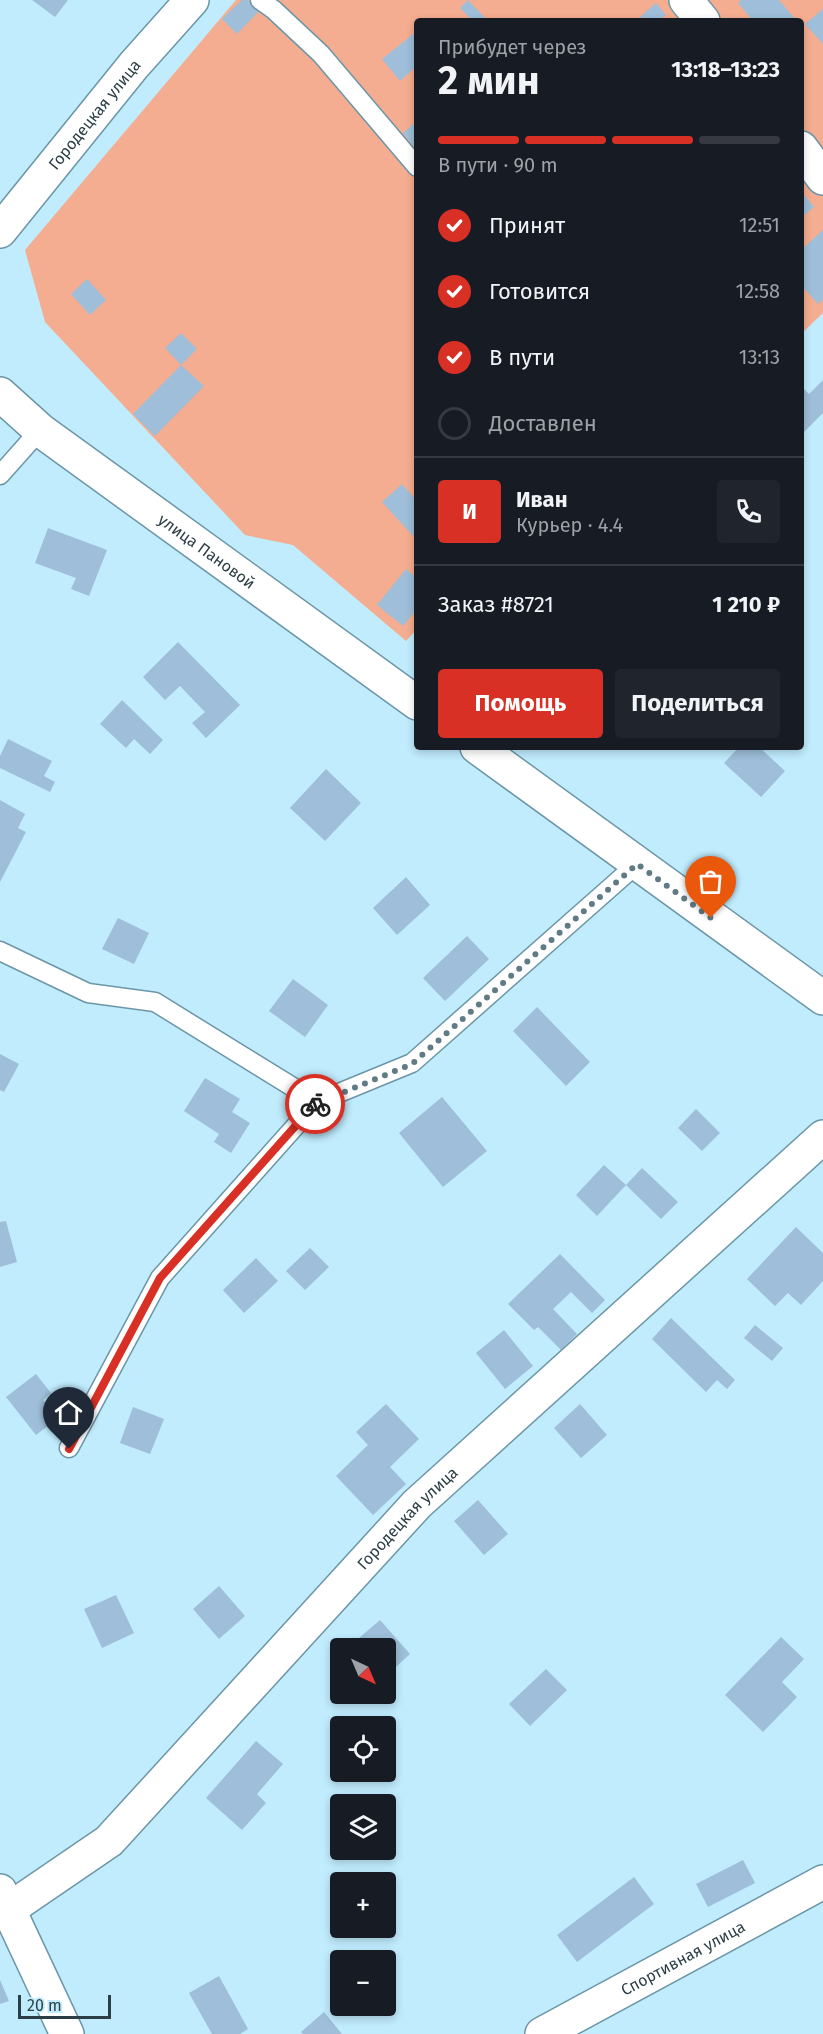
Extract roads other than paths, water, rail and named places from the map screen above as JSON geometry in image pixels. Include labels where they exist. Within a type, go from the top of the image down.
[{"type":"street","name":"Городецкая улица","points":[[0,231],[134,65],[192,0]]},
{"type":"street","points":[[686,0],[701,18]]},
{"type":"street","points":[[804,152],[823,177]]},
{"type":"street","name":"улица Пановой","points":[[0,394],[40,430],[414,701]]},
{"type":"street","points":[[481,750],[823,998]]},
{"type":"street","name":"Городецкая улица","points":[[4,1900],[109,1841],[417,1504],[823,1137]]},
{"type":"street","name":"Спортивная улица","points":[[542,2034],[823,1882]]},
{"type":"street","points":[[4,1900],[67,2034]]},
{"type":"lane","points":[[260,0],[321,54],[414,164]]},
{"type":"lane","points":[[0,475],[40,430]]},
{"type":"lane","points":[[69,1449],[160,1278],[317,1102],[412,1064],[637,864]]},
{"type":"lane","points":[[0,951],[88,993],[155,1002],[317,1102]]}]
